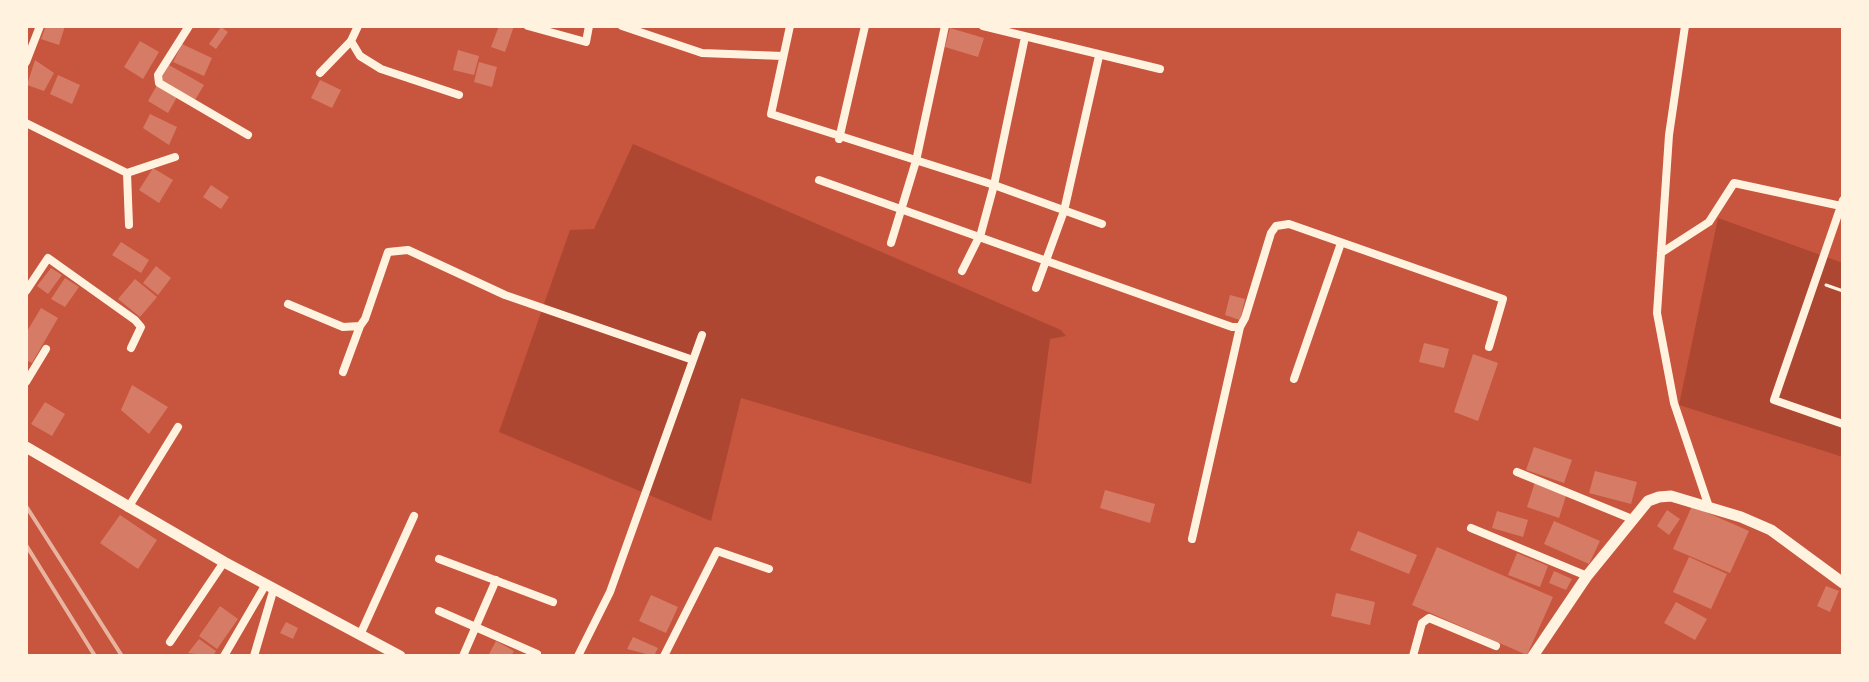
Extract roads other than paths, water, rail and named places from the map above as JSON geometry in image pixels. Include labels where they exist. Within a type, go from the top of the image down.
[{"type":"street","points":[[26,62],[40,26]]},
{"type":"street","points":[[189,26],[158,75],[159,83],[248,135]]},
{"type":"street","points":[[320,73],[351,41],[358,26]]},
{"type":"street","points":[[528,26],[586,42],[589,26]]},
{"type":"street","points":[[622,26],[702,53],[783,56]]},
{"type":"street","points":[[790,26],[771,114],[839,139],[994,185],[1102,224]]},
{"type":"street","points":[[839,139],[865,26]]},
{"type":"street","points":[[891,243],[916,161],[945,26]]},
{"type":"street","points":[[983,26],[1160,69]]},
{"type":"street","points":[[1685,26],[1669,135],[1657,313],[1674,403],[1709,507]]},
{"type":"street","points":[[962,271],[979,236],[994,185],[1025,37]]},
{"type":"street","points":[[351,41],[360,56],[381,69],[459,95]]},
{"type":"street","points":[[1036,288],[1064,211],[1099,56]]},
{"type":"street","points":[[26,123],[127,173],[175,157]]},
{"type":"street","points":[[127,173],[129,225]]},
{"type":"street","points":[[819,180],[1240,327]]},
{"type":"street","points":[[1661,253],[1709,222],[1734,183],[1842,203],[1774,400],[1843,424]]},
{"type":"street","points":[[1192,539],[1240,327],[1276,226],[1289,224],[1503,299],[1489,347]]},
{"type":"street","points":[[1294,379],[1341,243]]},
{"type":"street","points":[[343,372],[388,252],[408,250],[505,295],[693,360]]},
{"type":"street","points":[[26,291],[48,258],[135,320],[141,327],[131,348]]},
{"type":"street","points":[[288,304],[343,327],[360,326]]},
{"type":"street","points":[[578,656],[610,592],[702,335]]},
{"type":"street","points":[[26,382],[46,349]]},
{"type":"street","points":[[128,508],[178,427]]},
{"type":"street","points":[[26,447],[224,562],[400,656]]},
{"type":"street","points":[[1517,472],[1632,519]]},
{"type":"street","points":[[1533,656],[1587,576],[1632,519],[1648,501],[1659,497],[1671,496],[1709,507],[1771,530],[1843,583]]},
{"type":"street","points":[[360,635],[414,516]]},
{"type":"street","points":[[1471,528],[1587,576]]},
{"type":"street","points":[[664,656],[717,551],[769,569]]},
{"type":"street","points":[[439,559],[553,602]]},
{"type":"street","points":[[170,642],[224,562]]},
{"type":"street","points":[[463,656],[496,580]]},
{"type":"street","points":[[224,656],[270,586]]},
{"type":"street","points":[[254,656],[270,586]]},
{"type":"street","points":[[439,611],[537,654]]},
{"type":"street","points":[[1413,656],[1422,623],[1429,618],[1496,646]]},
{"type":"railway","points":[[26,506],[122,656]]},
{"type":"railway","points":[[26,545],[95,656]]}]
